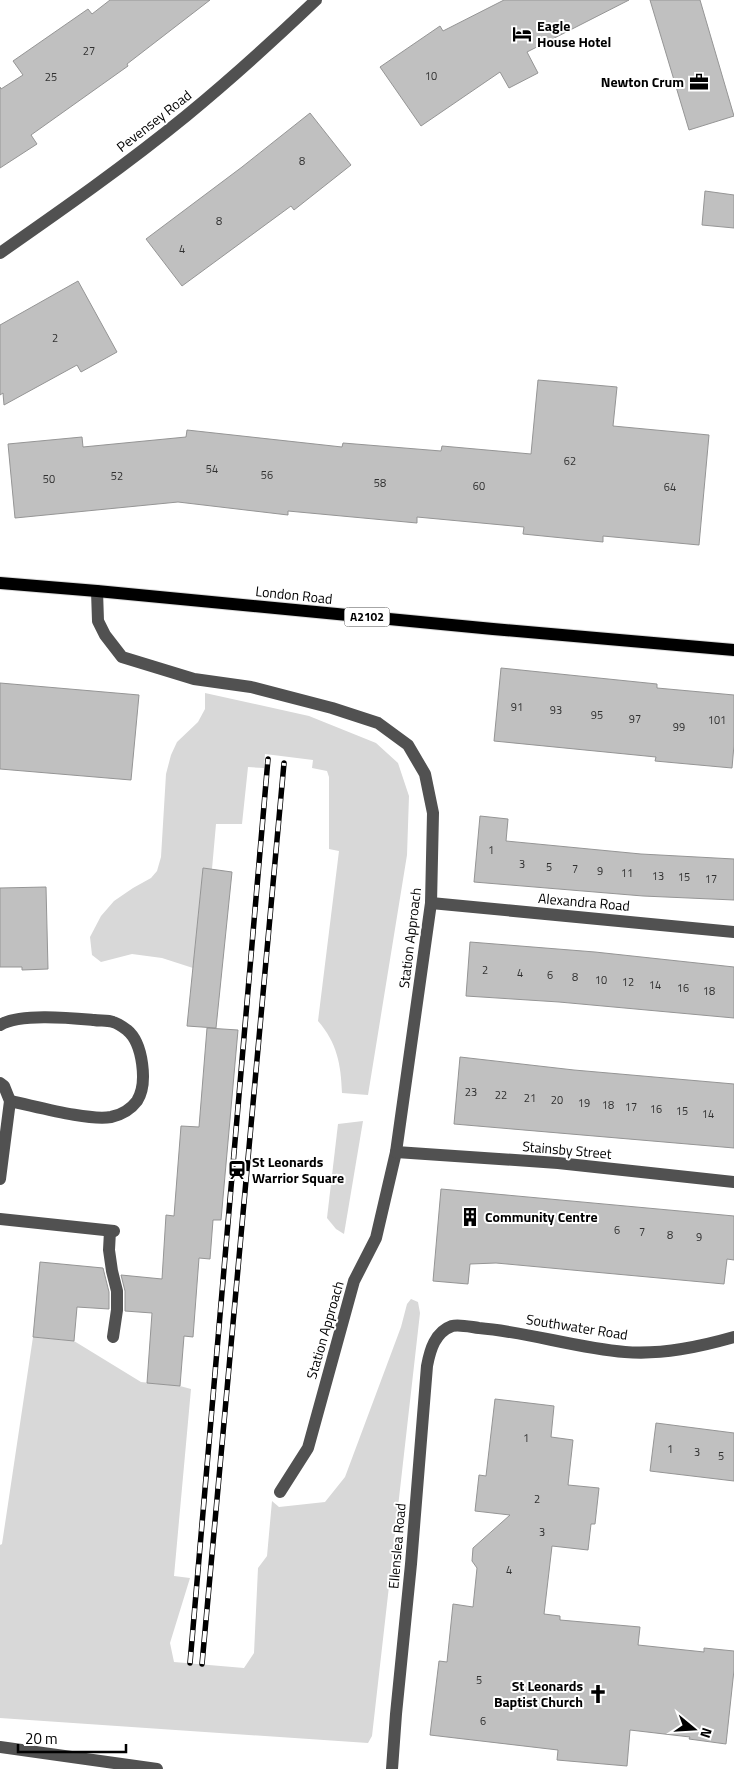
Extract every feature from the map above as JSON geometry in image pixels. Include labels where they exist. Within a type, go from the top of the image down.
[{"type":"main road","name":"London Road","points":[[0,583],[734,650]]},
{"type":"street","name":"Pevensey Road","points":[[0,253],[87,192],[186,116],[265,48],[316,0]]},
{"type":"street","name":"Station Approach","points":[[97,591],[98,621],[105,635],[122,657],[194,679],[251,687],[332,708],[378,724],[408,745],[425,774],[432,813],[431,903],[396,1152],[376,1238],[354,1281],[308,1448],[280,1492]]},
{"type":"street","name":"Alexandra Road","points":[[431,903],[734,932]]},
{"type":"street","points":[[0,1025],[20,1018],[75,1018],[113,1022],[128,1030],[137,1043],[142,1062],[142,1082],[137,1100],[126,1112],[111,1117],[88,1116],[10,1100]]},
{"type":"street","points":[[0,1083],[4,1086],[10,1100],[0,1178]]},
{"type":"street","name":"Stainsby Street","points":[[396,1152],[558,1163],[734,1182]]},
{"type":"street","points":[[0,1219],[112,1231],[111,1264],[117,1291],[117,1310],[113,1337]]},
{"type":"street","name":"Southwater Road","points":[[445,1330],[454,1326],[502,1330],[626,1352],[674,1351],[734,1337]]},
{"type":"street","name":"Ellenslea Road","points":[[392,1769],[427,1366],[430,1350],[437,1336],[445,1330]]},
{"type":"street","points":[[0,1747],[157,1769]]},
{"type":"shaded area","points":[[205,693],[309,716],[376,743],[398,763],[409,796],[407,855],[368,1095],[342,1093],[341,1073],[337,1054],[330,1037],[318,1021],[339,851],[329,849],[329,777],[327,771],[312,768],[313,760],[265,754],[264,768],[248,767],[242,824],[216,824],[212,869],[203,869],[193,968],[162,958],[132,954],[101,962],[92,955],[90,937],[101,916],[114,901],[151,878],[157,871],[161,857],[166,774],[171,755],[177,742],[198,722],[205,709]]},
{"type":"shaded area","points":[[363,1121],[344,1234],[336,1229],[327,1218],[338,1124]]},
{"type":"shaded area","points":[[411,1299],[418,1302],[420,1313],[372,1736],[368,1743],[0,1718],[0,1545],[2,1544],[33,1337],[74,1341],[141,1382],[191,1389],[174,1576],[190,1578],[170,1643],[174,1662],[244,1668],[254,1653],[258,1568],[267,1556],[272,1501],[279,1507],[325,1502],[345,1477],[401,1327],[407,1304]]},
{"type":"building","points":[[110,0],[210,0],[127,64],[128,66],[31,135],[37,144],[0,168],[0,87],[1,89],[23,75],[13,61],[88,9],[92,14]]},
{"type":"building","points":[[504,0],[629,0],[527,52],[538,73],[509,88],[500,72],[421,126],[380,67],[440,26],[443,31]]},
{"type":"building","name":"Newton Crum","points":[[650,0],[700,0],[734,116],[689,130]]},
{"type":"building","points":[[310,113],[351,165],[294,210],[291,206],[182,286],[146,239]]},
{"type":"building","points":[[705,191],[734,195],[734,228],[702,225]]},
{"type":"building","points":[[78,281],[117,352],[81,372],[77,365],[4,405],[3,393],[0,395],[0,325]]},
{"type":"building","points":[[538,380],[617,387],[613,426],[709,435],[699,545],[603,536],[603,542],[523,534],[524,527],[417,517],[417,523],[288,511],[288,515],[178,502],[15,518],[8,444],[82,437],[83,447],[186,437],[187,430],[342,447],[343,443],[441,451],[442,446],[531,454]]},
{"type":"building","points":[[501,668],[657,684],[657,688],[734,695],[732,768],[655,761],[656,757],[494,741]]},
{"type":"building","points":[[0,683],[139,695],[131,780],[0,769]]},
{"type":"building","points":[[480,816],[508,819],[506,841],[641,854],[734,859],[734,900],[643,896],[474,882]]},
{"type":"building","points":[[203,868],[232,872],[216,1028],[187,1026]]},
{"type":"building","points":[[46,887],[48,969],[22,970],[22,967],[0,967],[0,888]]},
{"type":"building","points":[[470,942],[595,952],[734,967],[734,1018],[559,1002],[466,996]]},
{"type":"building","points":[[207,1028],[238,1030],[221,1220],[213,1220],[210,1259],[199,1258],[193,1337],[184,1336],[180,1386],[147,1383],[152,1313],[125,1311],[125,1291],[121,1275],[162,1279],[166,1215],[174,1216],[181,1126],[199,1127]]},
{"type":"building","points":[[460,1057],[574,1070],[734,1084],[734,1148],[454,1124]]},
{"type":"building","points":[[441,1189],[734,1216],[734,1260],[727,1259],[724,1284],[496,1263],[470,1264],[468,1284],[433,1281]]},
{"type":"building","points":[[40,1262],[103,1268],[109,1292],[109,1309],[77,1307],[74,1341],[33,1337]]},
{"type":"building","points":[[495,1399],[554,1406],[551,1437],[573,1440],[568,1485],[599,1488],[595,1524],[591,1524],[588,1550],[552,1546],[544,1614],[560,1616],[560,1620],[640,1627],[638,1645],[704,1652],[704,1648],[734,1651],[734,1670],[726,1744],[689,1739],[690,1737],[630,1730],[627,1766],[557,1760],[558,1750],[430,1735],[439,1661],[447,1662],[453,1604],[473,1607],[477,1568],[472,1561],[473,1548],[510,1515],[475,1511],[479,1475],[486,1476]]},
{"type":"building","points":[[656,1423],[734,1433],[734,1481],[650,1471]]},
{"type":"railway","points":[[190,1663],[268,759]]},
{"type":"railway","points":[[202,1664],[284,763]]},
{"type":"place","name":"Eagle House Hotel","points":[[522,34]]},
{"type":"place","name":"Newton Crum","points":[[699,82]]},
{"type":"place","name":"St Leonards Warrior Square","points":[[237,1170]]},
{"type":"place","name":"Community Centre","points":[[470,1217]]},
{"type":"place","name":"St Leonards Baptist Church","points":[[598,1694]]}]
